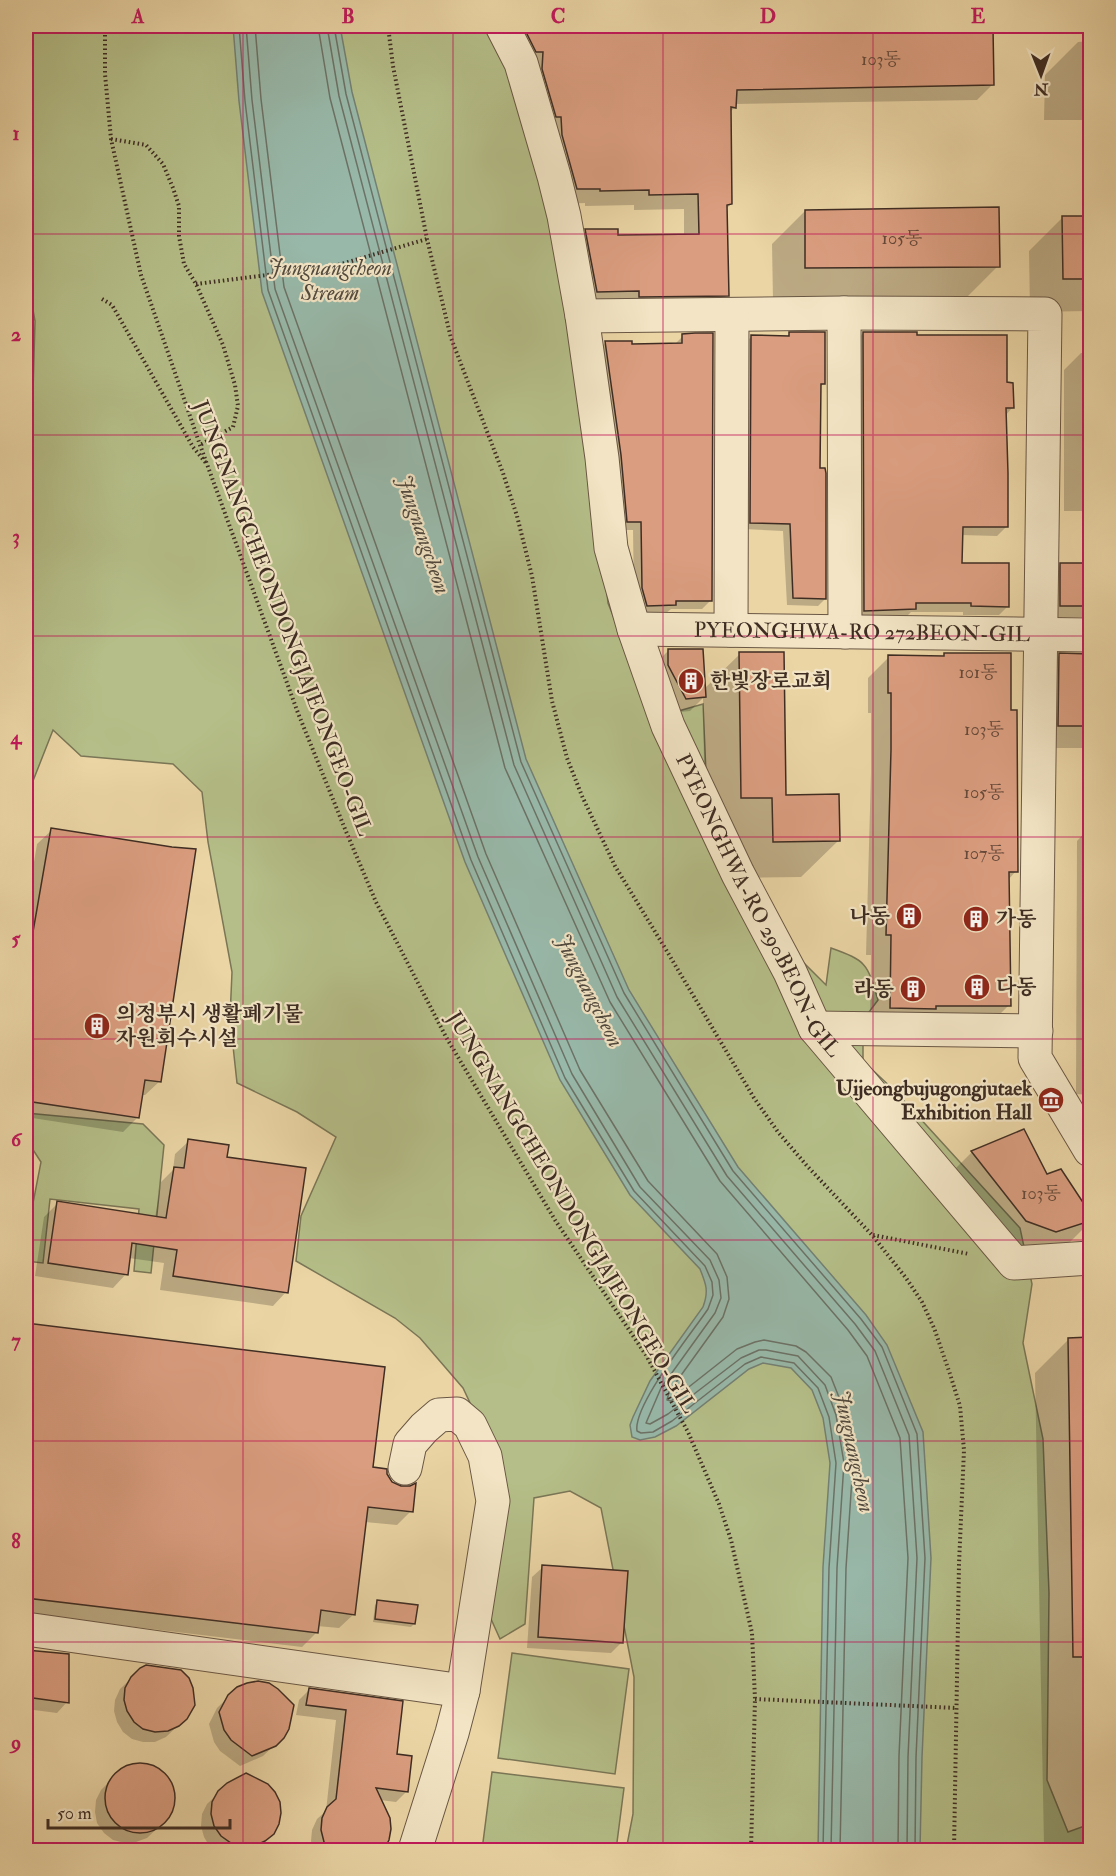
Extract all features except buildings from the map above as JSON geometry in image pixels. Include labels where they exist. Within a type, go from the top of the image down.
[{"type":"street","name":"PYEONGHWA-RO 290BEON-GIL","points":[[502,26],[521,63],[564,216],[582,316],[602,458],[611,548],[634,629],[669,726],[738,874],[790,972],[815,1028],[1014,1263],[1090,1258]]},
{"type":"street","points":[[582,316],[844,313],[1044,314],[1042,634],[1035,1058],[1090,1150]]},
{"type":"street","points":[[844,313],[845,632]]},
{"type":"street","points":[[731,630],[732,315]]},
{"type":"street","name":"PYEONGHWA-RO 272BEON-GIL","points":[[634,629],[1090,634]]},
{"type":"street","points":[[815,1028],[1036,1031]]},
{"type":"street","points":[[405,1468],[410,1444],[424,1428],[439,1415],[457,1414],[470,1425],[485,1456],[493,1501],[463,1691],[415,1851]]},
{"type":"street","points":[[26,1629],[463,1691]]},
{"type":"path","name":"JUNGNANGCHEONDONGJAJEONGEO-GIL","points":[[105,26],[105,74],[111,139],[141,275],[200,445],[298,713],[376,902],[446,1037],[484,1103],[555,1220],[646,1356],[688,1432],[718,1504],[738,1569],[752,1634],[755,1699],[752,1851]]},
{"type":"path","points":[[388,26],[393,66],[428,239],[451,338],[503,472],[517,516],[531,576],[552,701],[567,758],[594,824],[615,866],[754,1098],[778,1132],[872,1235],[922,1302],[934,1328],[960,1406],[964,1450],[954,1851]]},
{"type":"path","points":[[111,139],[146,145],[163,164],[179,206],[178,236],[184,264],[196,284],[223,345],[235,385],[238,406],[233,427],[200,445]]},
{"type":"path","points":[[196,284],[331,267],[428,239]]},
{"type":"path","points":[[102,299],[112,305],[193,447],[210,468]]},
{"type":"path","points":[[872,1235],[970,1254]]},
{"type":"path","points":[[755,1699],[957,1708]]},
{"type":"green space","points":[[26,26],[497,26],[556,219],[596,485],[608,603],[654,718],[703,704],[709,843],[798,957],[826,985],[831,948],[852,956],[864,965],[878,1000],[863,1020],[863,1061],[896,1092],[1020,1228],[1032,1284],[1023,1343],[1043,1439],[1049,1593],[1047,1780],[1068,1832],[1090,1824],[1090,1850],[626,1850],[633,1814],[634,1677],[601,1508],[570,1491],[534,1498],[525,1624],[500,1639],[483,1601],[493,1452],[463,1388],[420,1338],[395,1318],[296,1261],[301,1216],[336,1137],[297,1112],[237,1083],[230,1018],[232,972],[208,842],[202,792],[173,764],[81,756],[53,730],[31,786],[26,788],[26,459],[32,427],[35,321],[26,270]]},
{"type":"green space","points":[[26,1113],[143,1124],[164,1145],[151,1273],[134,1271],[139,1209],[50,1199],[43,1263],[26,1261],[26,1229],[28,1229],[41,1162],[26,1139]]},
{"type":"green space","points":[[512,1653],[629,1669],[615,1774],[498,1758]]},
{"type":"green space","points":[[492,1772],[624,1788],[616,1850],[482,1850]]},
{"type":"water","name":"Jungnangcheon Stream","points":[[233,26],[340,26],[352,92],[526,759],[629,990],[738,1167],[866,1315],[887,1345],[923,1432],[931,1558],[920,1850],[818,1850],[823,1567],[830,1463],[823,1418],[812,1390],[791,1368],[763,1363],[749,1369],[676,1426],[655,1437],[640,1440],[632,1437],[630,1425],[650,1381],[703,1307],[706,1296],[705,1283],[700,1269],[630,1195],[560,1080],[465,862],[262,292],[239,101]]},
{"type":"place","name":"한빛장로교회","points":[[691,681]]},
{"type":"place","name":"나동","points":[[909,916]]},
{"type":"place","name":"가동","points":[[976,919]]},
{"type":"place","name":"다동","points":[[977,987]]},
{"type":"place","name":"라동","points":[[913,989]]},
{"type":"place","name":"의정부시 생활폐기물 자원회수시설","points":[[97,1026]]},
{"type":"place","name":"Uijeongbujugongjutaek Exhibition Hall","points":[[1051,1100]]},
{"type":"water label","name":"Jungnangcheon","points":[[424,534]]},
{"type":"water label","name":"Jungnangcheon","points":[[590,990]]},
{"type":"water label","name":"Jungnangcheon","points":[[855,1451]]}]
